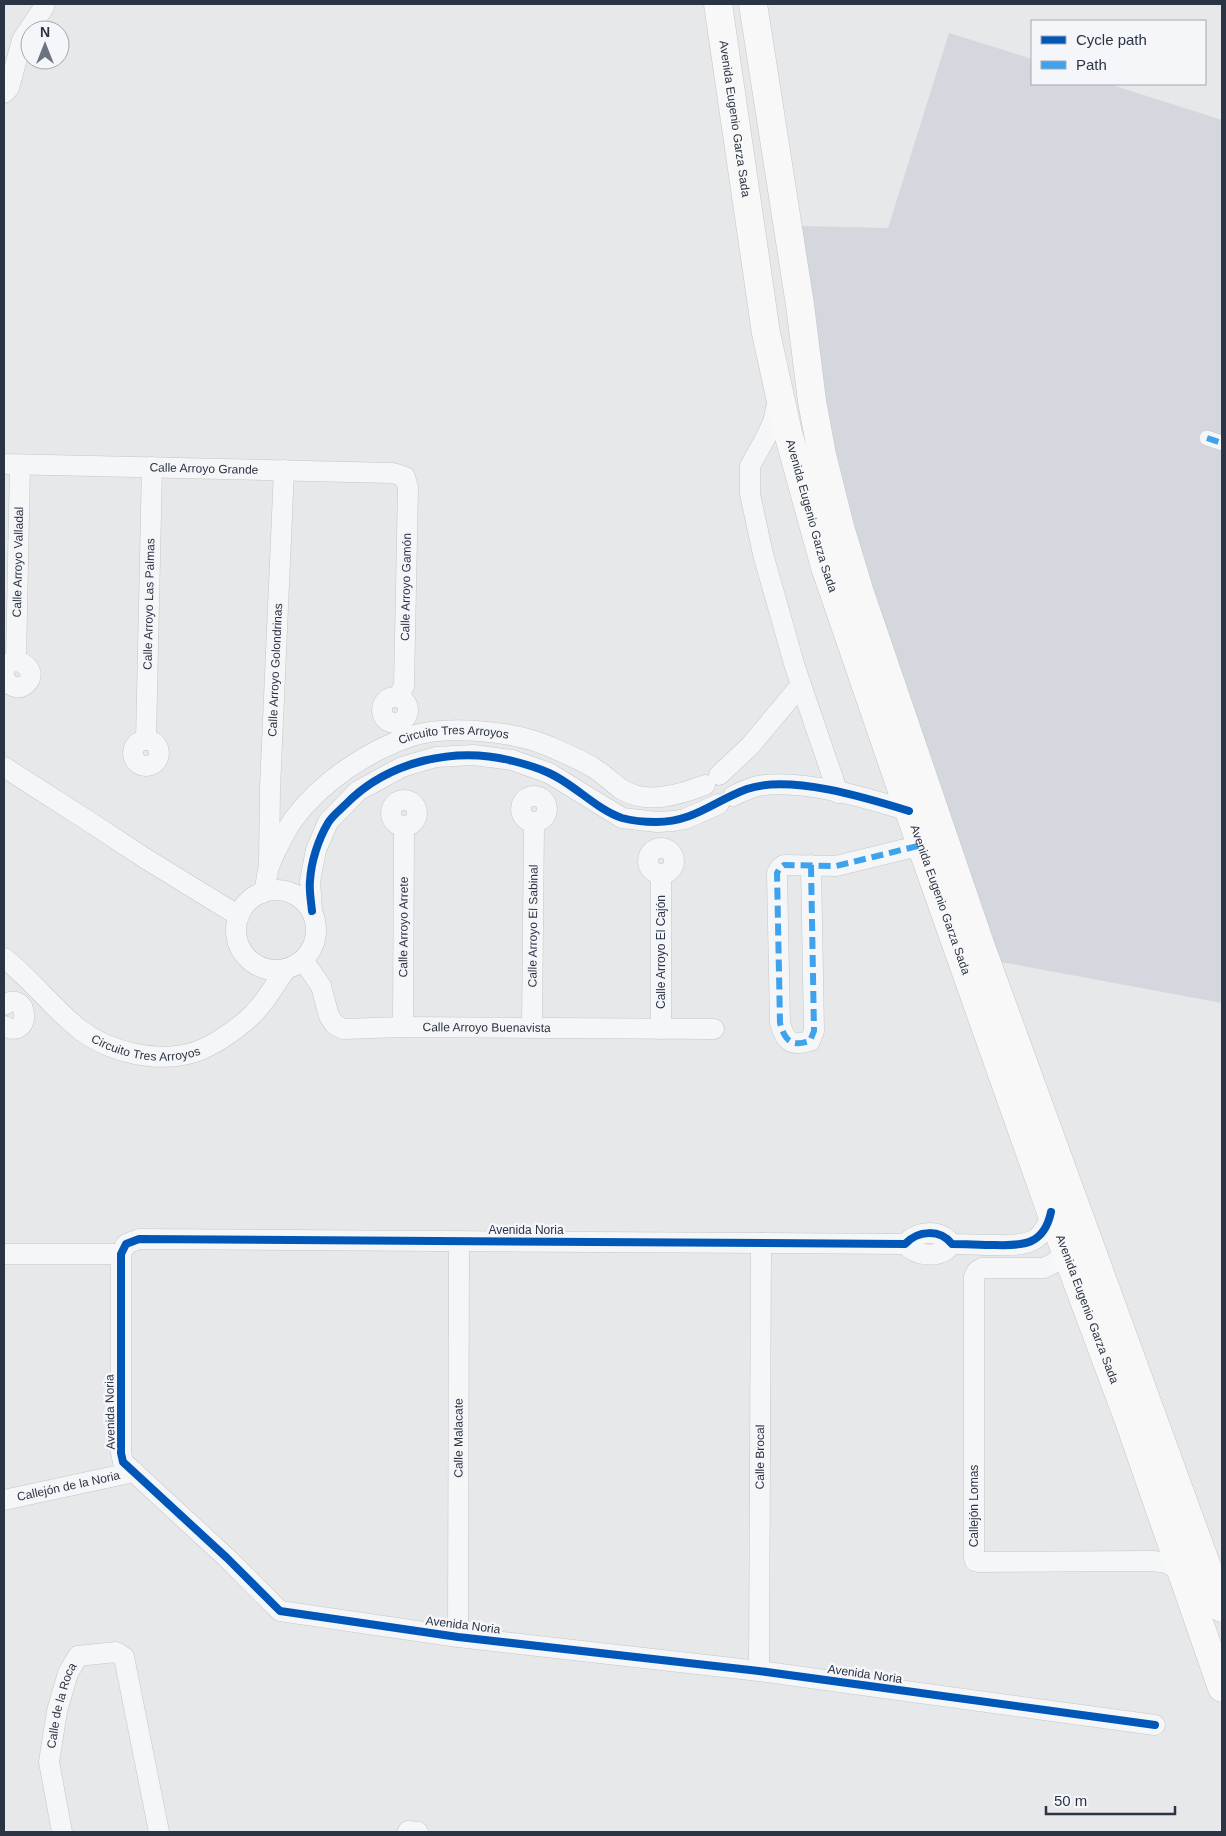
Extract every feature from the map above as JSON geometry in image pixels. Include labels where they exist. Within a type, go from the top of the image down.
[{"type":"main road","name":"Avenida Eugenio Garza Sada","points":[[718,4],[764,319],[779,396],[825,567],[1051,1212],[1183,1573],[1222,1688]]},
{"type":"main road","name":"Avenida Eugenio Garza Sada","points":[[753,4],[800,305],[812,401],[822,455],[849,556],[980,944],[1222,1608]]},
{"type":"street","points":[[4,93],[9,88],[22,40],[44,4]]},
{"type":"street","points":[[779,396],[773,422],[750,466],[750,494],[762,554],[801,686],[838,793]]},
{"type":"street","points":[[1207,438],[1222,443]]},
{"type":"street","name":"Calle Arroyo Grande","points":[[12,464],[394,473],[405,477]]},
{"type":"street","name":"Calle Arroyo Valladal","points":[[4,677],[7,683],[13,687],[21,687],[27,683],[30,676],[29,668],[24,662],[10,666],[12,464]]},
{"type":"street","name":"Calle Arroyo Las Palmas","points":[[146,740],[152,467]]},
{"type":"street","name":"Calle Arroyo Golondrinas","points":[[269,869],[270,789],[284,470]]},
{"type":"street","name":"Calle Arroyo Gamón","points":[[398,697],[404,686],[408,488],[405,477]]},
{"type":"street","name":"Circuito Tres Arroyos","points":[[263,893],[267,884],[269,869],[292,822],[307,803],[336,778],[376,751],[414,736],[454,730],[499,733],[544,744],[593,768],[623,790],[643,797],[666,797],[686,792],[712,780],[750,746],[801,686]]},
{"type":"street","name":"Circuito Tres Arroyos","points":[[4,958],[21,972],[51,1004],[79,1029],[103,1044],[135,1055],[169,1056],[195,1052],[233,1032],[254,1014],[294,964],[309,954],[314,944],[317,930],[312,911],[310,880],[316,850],[328,822],[358,791],[402,767],[436,757],[474,755],[512,760],[549,773],[622,818],[639,821],[657,822],[684,819],[759,786],[801,785],[909,811]]},
{"type":"street","points":[[740,755],[738,762],[742,776],[748,782],[759,786]]},
{"type":"street","points":[[4,767],[143,858],[239,916]]},
{"type":"street","points":[[270,789],[276,798],[287,803],[307,803]]},
{"type":"street","name":"Calle Arroyo El Sabinal","points":[[532,1028],[534,823]]},
{"type":"street","name":"Calle Arroyo Arrete","points":[[402,1026],[404,827]]},
{"type":"street","points":[[811,865],[814,1031],[810,1040],[799,1044],[790,1042],[783,1034],[780,1023],[777,873],[780,868],[784,865],[811,865],[836,866],[922,845]]},
{"type":"street","name":"Calle Arroyo El Cajón","points":[[661,874],[661,1029]]},
{"type":"street","points":[[294,964],[274,970],[260,967],[250,960],[241,949],[236,936],[239,916],[246,904],[255,896],[268,890],[291,892],[303,900],[312,911]]},
{"type":"street","name":"Calle Arroyo Buenavista","points":[[294,964],[321,986],[329,1016],[335,1025],[344,1028],[402,1026],[714,1029]]},
{"type":"street","points":[[4,1005],[8,1002],[16,1002],[22,1006],[26,1013],[24,1021],[20,1026],[12,1029],[4,1026]]},
{"type":"street","name":"Avenida Noria","points":[[1051,1212],[1046,1228],[1034,1240],[1026,1244],[1017,1246],[952,1244],[944,1252],[924,1254],[917,1253],[905,1244],[139,1239],[126,1244],[120,1254],[121,1453],[124,1462],[134,1472],[228,1558],[280,1611],[458,1637],[759,1671],[1156,1725]]},
{"type":"street","name":"Calle Malacate","points":[[458,1637],[459,1241]]},
{"type":"street","name":"Calle Brocal","points":[[759,1671],[761,1243]]},
{"type":"street","name":"Callejón Lomas","points":[[1065,1249],[1056,1262],[1044,1268],[982,1268],[977,1271],[974,1278],[975,1561],[1153,1561],[1167,1564],[1183,1573]]},
{"type":"street","points":[[4,1254],[120,1254]]},
{"type":"street","name":"Callejón de la Noria","points":[[4,1500],[134,1472]]},
{"type":"street","name":"Calle de la Roca","points":[[62,1832],[50,1762],[57,1711],[68,1673],[78,1656],[116,1652],[124,1657],[159,1832]]},
{"type":"shaded area","points":[[949,33],[1031,59],[1031,85],[1112,85],[1222,120],[1222,1003],[991,960],[827,454],[799,226],[888,228]]},
{"type":"marked path","points":[[1207,438],[1222,443]]},
{"type":"marked path","points":[[811,865],[814,1031],[810,1041],[793,1043],[784,1034],[780,1023],[777,873],[780,868],[784,865],[836,866],[922,845]]},
{"type":"cycle path","points":[[312,911],[310,888],[312,866],[321,837],[332,818],[363,789],[382,777],[424,761],[446,757],[468,755],[491,757],[531,766],[558,778],[613,814],[622,818],[639,821],[656,822],[682,819],[747,789],[765,785],[785,784],[851,794],[909,811]]},
{"type":"cycle path","points":[[1051,1212],[1048,1223],[1038,1237],[1023,1244],[1015,1245],[952,1244],[941,1236],[929,1233],[916,1236],[905,1244],[139,1239],[126,1244],[121,1254],[121,1453],[123,1462],[227,1558],[280,1611],[458,1637],[759,1671],[1155,1725]]}]
